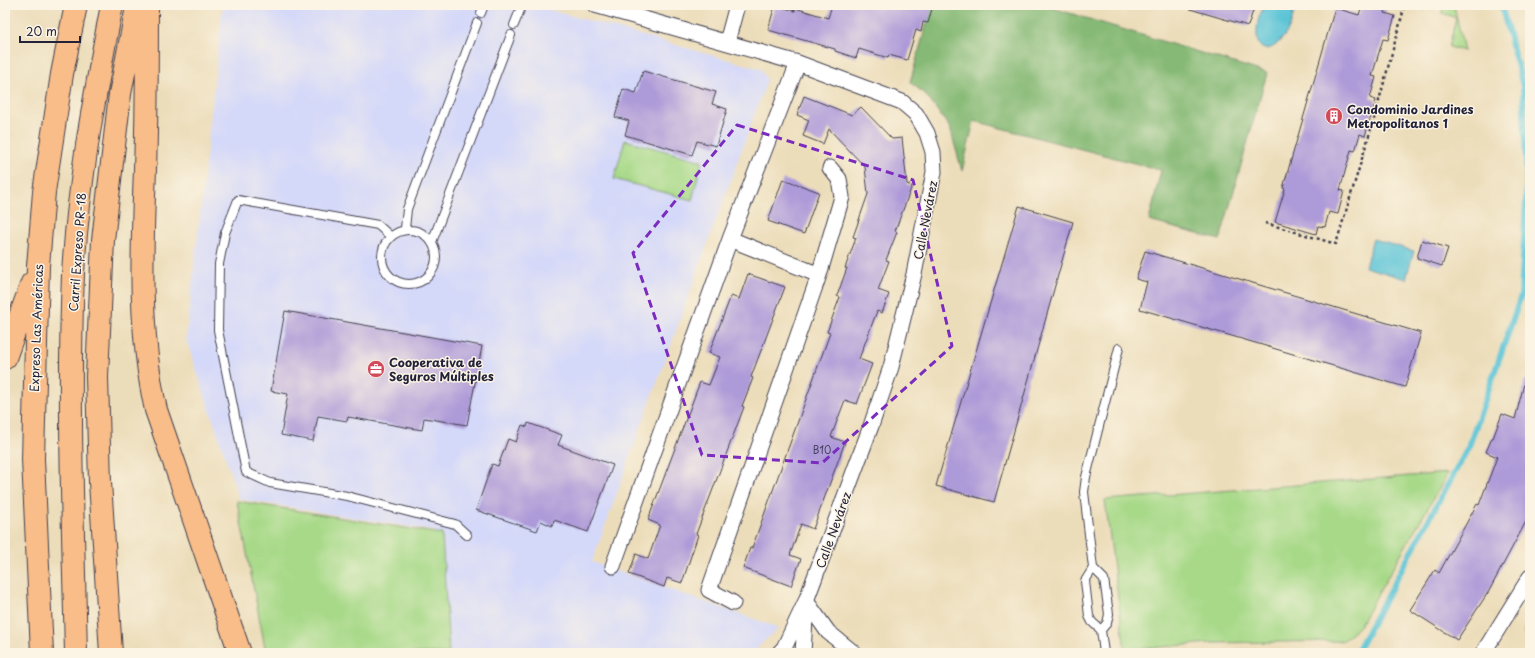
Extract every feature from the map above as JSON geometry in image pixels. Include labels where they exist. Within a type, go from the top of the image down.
[{"type":"highway","name":"Expreso Las Américas","points":[[42,653],[33,459],[38,266],[44,192],[62,74],[76,5]]},
{"type":"highway","name":"Carril Expreso PR-18","points":[[76,653],[72,526],[71,393],[73,273],[82,188],[96,84],[112,5]]},
{"type":"highway","points":[[111,653],[100,482],[97,369],[103,240],[120,94],[138,5]]},
{"type":"highway","points":[[147,5],[143,331],[148,376],[156,410],[240,653]]},
{"type":"highway","points":[[5,358],[38,266]]},
{"type":"highway","name":"Carril Expreso PR-18","points":[[72,526],[86,653]]},
{"type":"street","name":"Calle Nevárez","points":[[595,5],[727,42],[798,64],[902,102],[916,114],[927,132],[933,152],[934,172],[914,274],[891,367],[871,426],[806,601],[802,653]]},
{"type":"street","points":[[727,42],[737,5]]},
{"type":"street","points":[[613,566],[730,240],[798,64]]},
{"type":"street","points":[[733,603],[709,590],[819,275],[842,197],[839,179],[830,168]]},
{"type":"street","points":[[730,240],[819,275]]},
{"type":"street","points":[[1483,653],[1530,577]]},
{"type":"street","points":[[779,653],[784,648],[806,601],[828,632],[854,653]]},
{"type":"lane","points":[[481,13],[484,5]]},
{"type":"lane","points":[[514,25],[522,5]]},
{"type":"lane","points":[[405,229],[407,209],[477,23]]},
{"type":"lane","points":[[432,242],[510,35]]},
{"type":"lane","points":[[390,236],[378,225],[238,200],[225,233],[219,264],[218,330],[246,472],[270,483],[347,496],[455,524],[467,535]]},
{"type":"lane","points":[[405,229],[415,230],[425,234],[432,242],[436,250],[436,260],[433,269],[427,277],[419,282],[410,284],[400,283],[385,272],[381,253],[384,244],[390,236],[405,229]]},
{"type":"lane","points":[[1101,630],[1107,623],[1110,614],[1104,579],[1093,568],[1084,492],[1088,470],[1119,348]]},
{"type":"lane","points":[[1093,568],[1085,581],[1089,616],[1092,622],[1101,630],[1104,653]]},
{"type":"path","points":[[1265,223],[1336,244],[1405,5]]},
{"type":"highlighted area","points":[[737,125],[913,180],[952,346],[822,463],[702,455],[633,253]]},
{"type":"shaded area","points":[[223,5],[533,5],[761,69],[767,80],[592,562],[779,628],[751,653],[450,653],[435,531],[239,499],[186,339]]},
{"type":"green space","points":[[932,5],[1043,5],[1267,73],[1220,240],[1149,221],[1161,170],[974,121],[962,171],[950,128],[925,94],[910,82]]},
{"type":"green space","points":[[1445,5],[1454,5],[1464,51],[1449,47],[1456,18],[1442,13]]},
{"type":"green space","points":[[625,140],[702,161],[692,200],[614,179]]},
{"type":"green space","points":[[1448,473],[1359,626],[1343,641],[1210,643],[1125,650],[1105,500]]},
{"type":"green space","points":[[237,501],[442,534],[449,653],[266,653]]},
{"type":"green space","points":[[1530,617],[1530,640],[1524,631]]},
{"type":"water","points":[[1266,5],[1293,5],[1293,17],[1289,28],[1276,45],[1269,49],[1262,48],[1258,43],[1257,31],[1259,17]]},
{"type":"water","points":[[1373,239],[1414,251],[1406,279],[1365,267]]},
{"type":"building","points":[[775,5],[795,11],[795,8],[828,18],[832,5],[933,5],[928,23],[923,22],[921,32],[916,30],[907,60],[889,55],[888,58],[859,49],[856,58],[835,51],[835,49],[768,30]]},
{"type":"building","points":[[1191,5],[1255,5],[1248,26],[1190,9]]},
{"type":"building","name":"Condominio Jardines Metropolitanos 1","points":[[1362,5],[1387,5],[1385,13],[1395,16],[1388,40],[1383,39],[1372,76],[1376,77],[1370,98],[1376,100],[1365,136],[1360,134],[1355,151],[1351,150],[1340,190],[1344,191],[1338,214],[1329,212],[1325,227],[1318,226],[1316,234],[1275,222],[1285,189],[1283,188],[1335,8],[1359,15]]},
{"type":"building","points":[[643,71],[716,92],[712,104],[727,109],[716,146],[697,141],[692,155],[625,135],[629,121],[615,117],[623,89],[636,93]]},
{"type":"building","points":[[804,96],[852,115],[861,107],[892,139],[902,138],[907,184],[912,186],[895,231],[897,232],[886,260],[889,261],[878,290],[889,294],[882,313],[877,311],[859,359],[872,364],[857,404],[845,400],[831,437],[845,442],[813,529],[801,524],[790,555],[801,559],[791,586],[743,568],[750,548],[752,548],[830,333],[827,332],[840,297],[837,296],[856,238],[853,237],[868,194],[865,167],[829,129],[823,144],[803,136],[809,120],[797,115]]},
{"type":"building","points":[[783,179],[819,192],[804,234],[768,221]]},
{"type":"building","points":[[1019,206],[1073,222],[994,502],[936,486]]},
{"type":"building","points":[[1422,240],[1448,248],[1442,266],[1417,258]]},
{"type":"building","points":[[1145,251],[1421,333],[1405,387],[1140,309],[1147,282],[1136,279]]},
{"type":"building","points":[[748,274],[785,287],[751,377],[753,378],[742,406],[744,407],[696,534],[698,535],[682,583],[667,578],[664,587],[629,574],[636,554],[648,559],[660,525],[648,520],[700,382],[709,385],[720,357],[709,353],[731,296],[739,299]]},
{"type":"building","name":"Cooperativa de Seguros Múltiples","points":[[285,311],[482,346],[467,425],[424,418],[422,430],[348,417],[347,421],[318,416],[313,441],[281,435],[288,394],[271,391]]},
{"type":"building","points":[[1525,380],[1530,381],[1530,514],[1489,591],[1457,640],[1410,610],[1435,570],[1439,573],[1477,504],[1479,505],[1497,457],[1486,452],[1502,414],[1515,419]]},
{"type":"building","points":[[528,423],[562,435],[558,445],[613,465],[588,532],[554,520],[552,526],[541,521],[537,531],[476,510],[492,464],[498,466],[508,439],[516,442],[522,425],[527,427]]},
{"type":"waterway","points":[[1356,653],[1469,446],[1521,296],[1527,183],[1523,86],[1501,5]]},
{"type":"place","name":"Condominio Jardines Metropolitanos 1","points":[[1334,116]]},
{"type":"place","name":"Cooperativa de Seguros Múltiples","points":[[376,369]]}]
